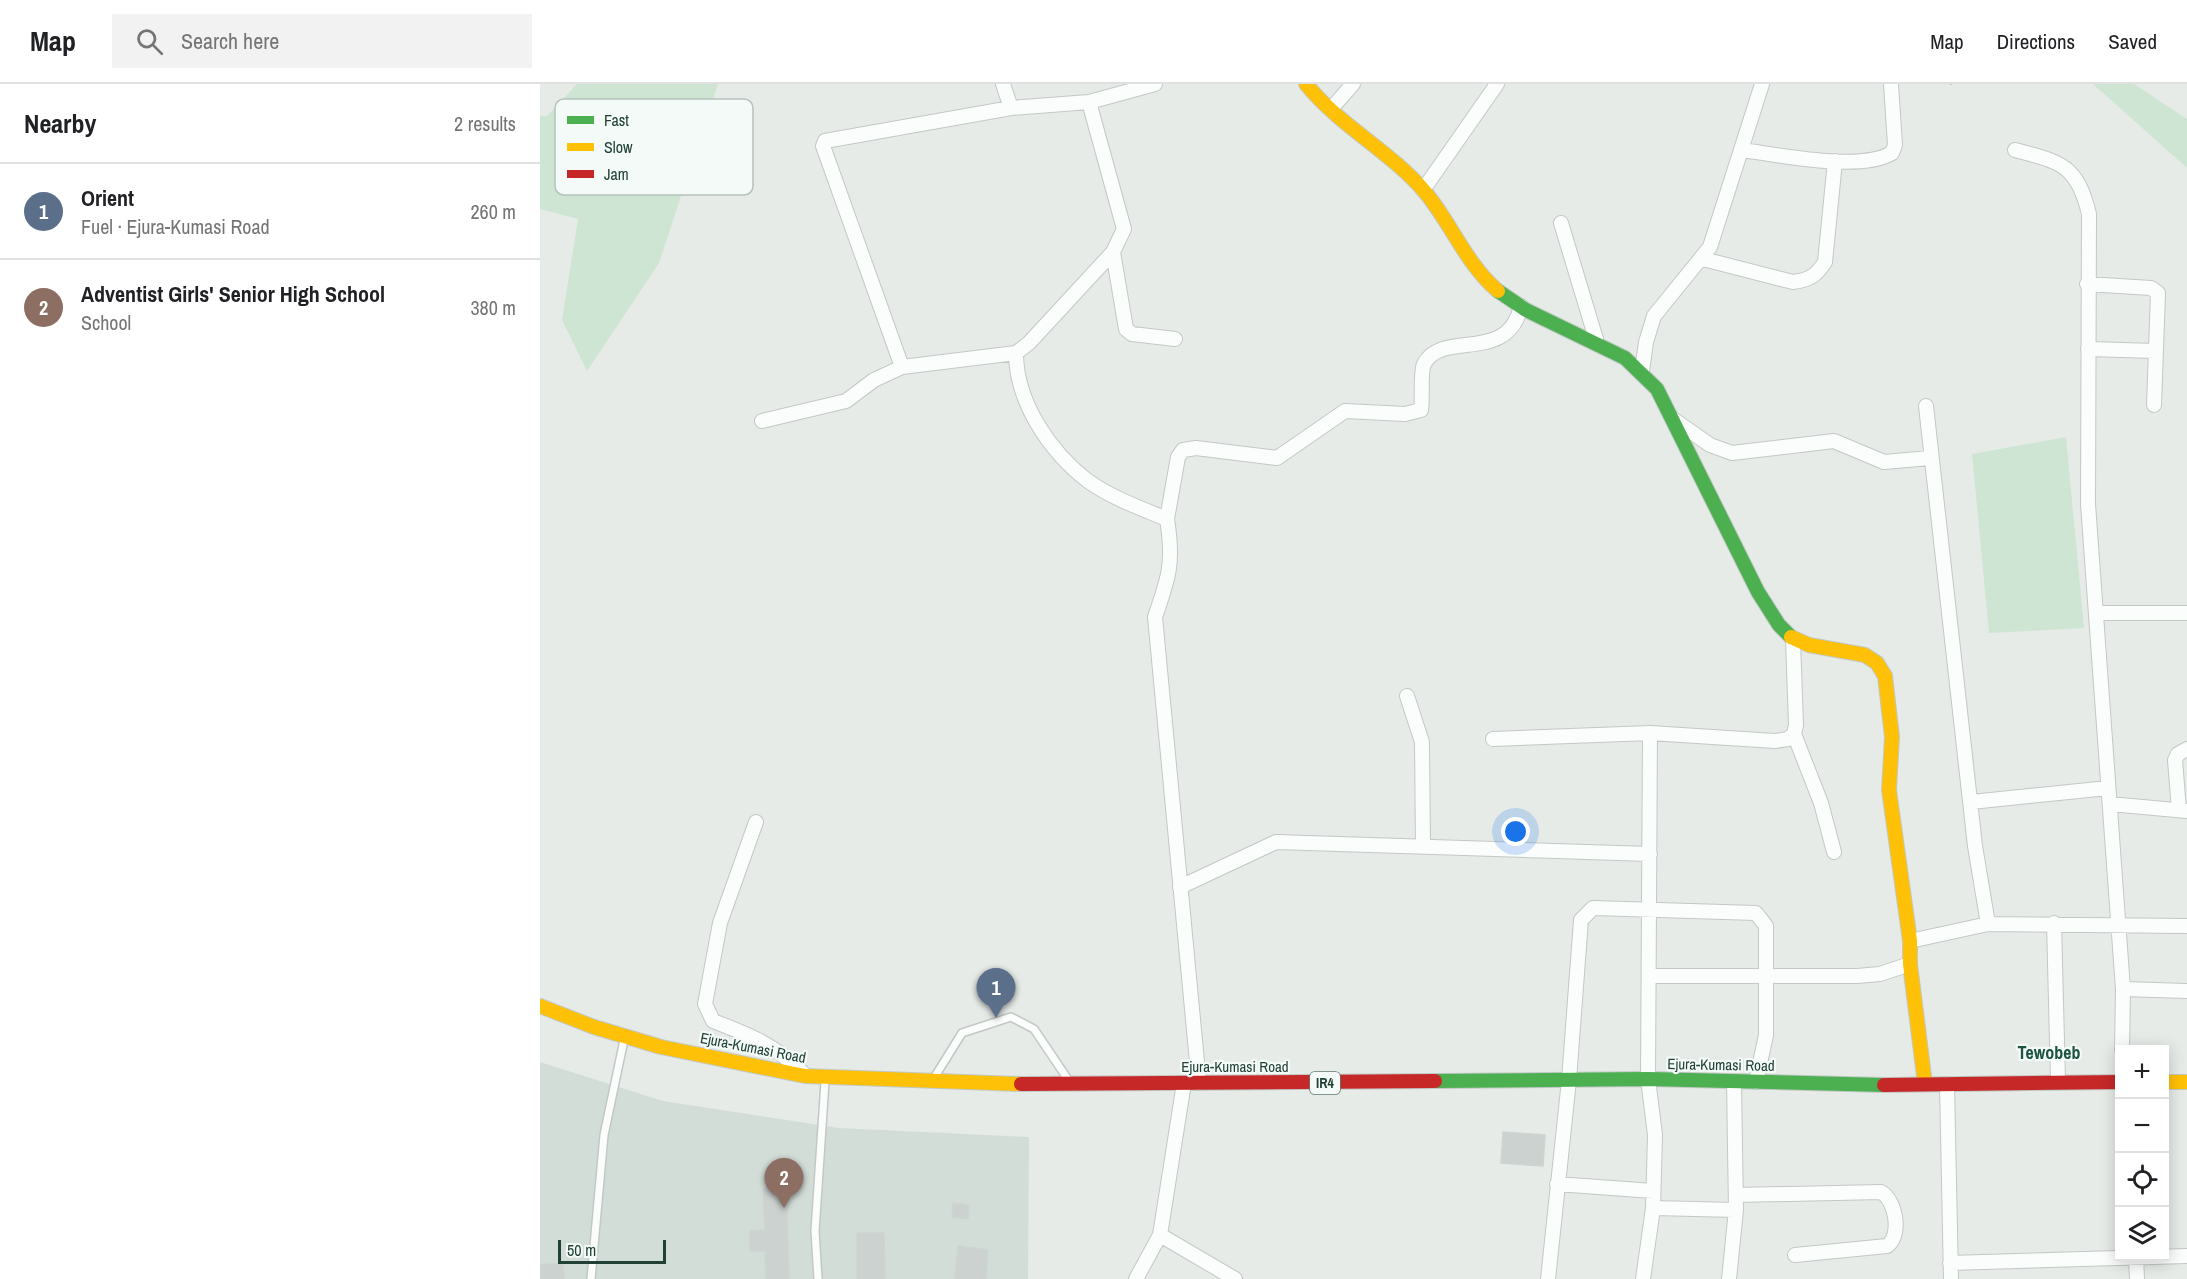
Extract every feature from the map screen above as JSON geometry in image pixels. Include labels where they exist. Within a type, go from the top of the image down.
[{"type":"main road","points":[[1306,84],[1423,190],[1473,263],[1506,298],[1547,321],[1596,339],[1642,371],[1657,389],[1733,543],[1767,606],[1793,640],[1868,656],[1882,667],[1892,737],[1889,790],[1910,941],[1910,964],[1925,1084]]},
{"type":"main road","name":"Ejura-Kumasi Road","points":[[540,1006],[625,1037],[745,1066],[805,1076],[1072,1085],[1648,1079],[1925,1084],[2115,1082]]},
{"type":"main road","points":[[2169,1082],[2187,1082]]},
{"type":"street","points":[[1003,84],[1011,108]]},
{"type":"street","points":[[902,367],[823,146],[825,141],[1011,108],[1089,102],[1155,84]]},
{"type":"street","points":[[1331,109],[1353,84]]},
{"type":"street","points":[[1423,190],[1497,84]]},
{"type":"street","points":[[1642,371],[1646,342],[1654,316],[1710,247],[1762,84]]},
{"type":"street","points":[[1742,150],[1835,161],[1882,159],[1892,153],[1895,145],[1890,84]]},
{"type":"street","points":[[762,421],[846,401],[873,380],[902,367],[1016,353],[1029,343],[1113,252],[1124,229],[1089,102]]},
{"type":"street","points":[[2015,150],[2059,162],[2068,168],[2086,199],[2089,214],[2088,504],[2098,614],[2117,927],[2123,989],[2122,1045]]},
{"type":"street","points":[[1702,259],[1793,282],[1807,281],[1818,273],[1825,262],[1835,161]]},
{"type":"street","points":[[1561,224],[1596,339]]},
{"type":"street","points":[[1113,252],[1126,329],[1132,334],[1175,339]]},
{"type":"street","points":[[2088,284],[2151,288],[2158,293],[2154,405]]},
{"type":"street","points":[[1199,1083],[1155,617],[1170,576],[1172,548],[1167,519],[1178,457],[1183,450],[1196,448],[1277,458],[1345,411],[1404,414],[1421,410],[1424,393],[1423,366],[1430,356],[1450,348],[1485,343],[1506,335],[1518,321],[1521,306]]},
{"type":"street","points":[[2088,350],[2156,351]]},
{"type":"street","points":[[1016,353],[1016,368],[1027,407],[1057,452],[1088,481],[1128,504],[1167,519]]},
{"type":"street","points":[[1926,406],[1975,846],[1988,924]]},
{"type":"street","points":[[1671,418],[1702,440],[1732,453],[1834,441],[1884,462],[1930,458]]},
{"type":"street","points":[[2098,614],[2187,613]]},
{"type":"street","points":[[1793,640],[1794,734],[1821,803],[1834,852]]},
{"type":"street","points":[[1407,696],[1422,742],[1423,848]]},
{"type":"street","points":[[1493,739],[1650,733],[1775,741],[1788,739],[1794,734]]},
{"type":"street","points":[[1643,1279],[1653,1208],[1655,1136],[1648,1079],[1650,733]]},
{"type":"street","points":[[2110,804],[2183,811],[2175,760],[2178,754],[2187,750]]},
{"type":"street","points":[[1971,802],[2108,788]]},
{"type":"street","points":[[756,822],[720,923],[705,1004],[713,1021],[777,1049],[805,1076]]},
{"type":"street","points":[[1180,887],[1276,842],[1650,854]]},
{"type":"street","points":[[1548,1279],[1569,1080],[1581,920],[1593,908],[1756,913],[1766,926],[1766,1035],[1756,1082]]},
{"type":"street","points":[[2054,923],[2058,1081]]},
{"type":"street","points":[[1910,941],[1988,924],[2187,926]]},
{"type":"street","points":[[1649,976],[1880,974],[1910,964]]},
{"type":"street","points":[[2123,989],[2187,991]]},
{"type":"street","points":[[1729,1279],[1736,1210],[1734,1082]]},
{"type":"street","points":[[1136,1279],[1160,1235],[1184,1083]]},
{"type":"street","points":[[1947,1084],[1951,1279]]},
{"type":"street","points":[[1557,1184],[1653,1191]]},
{"type":"street","points":[[1736,1195],[1881,1192],[1887,1195],[1893,1206],[1894,1238],[1892,1242],[1887,1245],[1795,1255]]},
{"type":"street","points":[[1653,1208],[1736,1210]]},
{"type":"street","points":[[1160,1235],[1235,1279]]},
{"type":"street","points":[[2169,1257],[2187,1256]]},
{"type":"street","points":[[1950,1263],[2115,1259]]},
{"type":"street","points":[[2136,1261],[2137,1279]]},
{"type":"lane","points":[[931,1082],[962,1033],[1011,1017],[1034,1029],[1072,1085]]},
{"type":"lane","points":[[591,1279],[604,1135],[625,1037]]},
{"type":"lane","points":[[818,1279],[816,1217],[826,1076]]},
{"type":"shaded area","points":[[540,1062],[663,1101],[839,1128],[1029,1137],[1028,1279],[540,1279]]},
{"type":"green space","points":[[577,84],[718,84],[713,99],[563,99]]},
{"type":"green space","points":[[2093,84],[2134,84],[2187,119],[2187,168]]},
{"type":"green space","points":[[555,107],[555,195],[681,195],[659,263],[587,371],[562,320],[578,219],[540,209],[540,116],[547,116]]},
{"type":"green space","points":[[2066,437],[2084,628],[1989,633],[1972,454]]},
{"type":"building","points":[[1503,1132],[1545,1135],[1543,1166],[1501,1163]]},
{"type":"building","points":[[786,1188],[789,1279],[766,1279],[765,1251],[750,1251],[750,1231],[765,1230],[763,1189]]},
{"type":"building","points":[[953,1203],[969,1205],[968,1219],[952,1217]]},
{"type":"building","points":[[857,1233],[884,1233],[885,1279],[857,1279]]},
{"type":"building","points":[[958,1246],[988,1250],[986,1279],[955,1279]]},
{"type":"building","points":[[563,1263],[564,1279],[540,1279],[540,1265]]},
{"type":"traffic: fast","points":[[1498,291],[1526,310],[1625,358],[1657,389],[1758,592],[1779,625],[1791,637]]},
{"type":"traffic: fast","points":[[1435,1081],[1648,1079],[1884,1085]]},
{"type":"traffic: slow","points":[[1306,84],[1334,113],[1411,177],[1425,192],[1468,256],[1498,291]]},
{"type":"traffic: slow","points":[[1791,637],[1809,645],[1865,655],[1877,663],[1885,676],[1892,737],[1889,790],[1910,941],[1910,964],[1925,1084]]},
{"type":"traffic: slow","points":[[540,1006],[594,1027],[661,1047],[805,1076],[1021,1084]]},
{"type":"traffic: slow","points":[[2169,1082],[2187,1082]]},
{"type":"traffic: jam","points":[[1021,1084],[1435,1081]]},
{"type":"traffic: jam","points":[[1884,1085],[2115,1082]]},
{"type":"place","name":"Orient","points":[[996,1018]]},
{"type":"place","name":"Adventist Girls' Senior High School","points":[[784,1208]]},
{"type":"district","name":"Tewobeb","points":[[2049,1053]]}]
